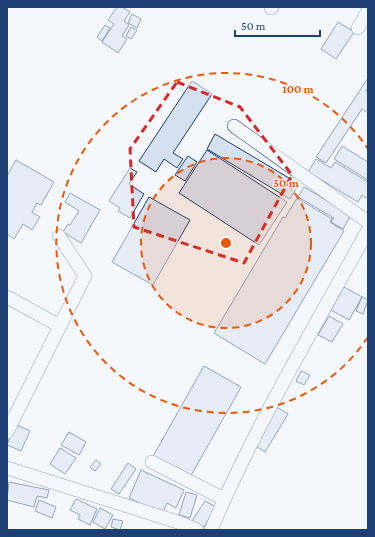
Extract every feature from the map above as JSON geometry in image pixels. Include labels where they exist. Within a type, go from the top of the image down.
[{"type":"street","points":[[358,28],[368,11]]},
{"type":"street","points":[[234,126],[368,222]]},
{"type":"street","points":[[211,530],[224,499],[262,422],[368,230]]},
{"type":"street","points":[[7,432],[85,276],[60,236]]},
{"type":"street","points":[[7,297],[60,326]]},
{"type":"street","points":[[152,462],[224,499]]},
{"type":"street","points":[[7,468],[178,522],[197,530]]},
{"type":"highlighted area","points":[[177,82],[240,107],[292,175],[244,263],[134,227],[130,149]]},
{"type":"building","points":[[117,7],[122,7],[130,12],[124,21],[129,25],[122,36],[127,39],[118,53],[102,42],[114,24],[108,20]]},
{"type":"building","points":[[132,14],[141,19],[137,28],[128,23]]},
{"type":"building","points":[[338,22],[354,32],[336,59],[321,49]]},
{"type":"building","points":[[105,25],[110,28],[102,41],[97,37]]},
{"type":"building","points":[[131,27],[137,30],[131,39],[126,36]]},
{"type":"building","points":[[368,78],[368,88],[366,91],[368,92],[368,113],[362,109],[326,163],[316,157]]},
{"type":"building","points":[[192,81],[212,94],[173,153],[183,159],[177,168],[164,159],[156,172],[139,161]]},
{"type":"building","points":[[215,134],[299,184],[290,199],[207,149]]},
{"type":"building","points":[[342,146],[368,162],[368,180],[334,159]]},
{"type":"building","points":[[207,150],[287,202],[259,245],[179,193]]},
{"type":"building","points":[[188,156],[197,162],[185,181],[175,175]]},
{"type":"building","points":[[316,159],[331,168],[335,162],[368,182],[368,199],[362,195],[358,202],[308,172]]},
{"type":"building","points":[[16,160],[54,182],[41,205],[37,203],[32,212],[40,217],[32,230],[23,224],[14,239],[7,234],[7,176]]},
{"type":"building","points":[[130,168],[137,172],[129,184],[144,194],[130,218],[118,211],[120,208],[109,201]]},
{"type":"building","points":[[304,187],[351,215],[343,229],[331,222],[334,218],[298,197]]},
{"type":"building","points":[[70,193],[100,210],[81,243],[63,232],[68,224],[70,225],[79,211],[65,202]]},
{"type":"building","points":[[149,197],[190,220],[153,285],[112,262]]},
{"type":"building","points":[[297,198],[332,219],[330,222],[344,231],[265,364],[214,333],[283,217],[285,218]]},
{"type":"building","points":[[344,287],[362,297],[349,320],[331,310]]},
{"type":"building","points":[[362,297],[368,300],[363,314],[356,311]]},
{"type":"building","points":[[329,316],[343,324],[332,342],[318,335]]},
{"type":"building","points":[[204,366],[241,387],[189,479],[152,458]]},
{"type":"building","points":[[301,371],[310,375],[304,385],[296,381]]},
{"type":"building","points":[[275,406],[288,414],[265,452],[253,444]]},
{"type":"building","points":[[15,424],[30,431],[21,451],[7,445]]},
{"type":"building","points":[[69,432],[86,442],[79,455],[61,445]]},
{"type":"building","points":[[60,448],[76,458],[65,474],[50,464]]},
{"type":"building","points":[[96,460],[101,464],[95,471],[90,467]]},
{"type":"building","points":[[128,463],[136,469],[119,494],[111,489]]},
{"type":"building","points":[[141,470],[184,490],[176,508],[167,503],[162,514],[129,498]]},
{"type":"building","points":[[9,482],[49,490],[47,498],[37,496],[34,507],[7,500]]},
{"type":"building","points":[[186,492],[197,495],[190,518],[179,515]]},
{"type":"building","points":[[76,499],[97,509],[90,525],[78,519],[80,515],[70,510]]},
{"type":"building","points":[[39,500],[56,507],[52,518],[35,511]]},
{"type":"building","points":[[205,501],[216,507],[204,527],[192,521]]},
{"type":"building","points":[[100,508],[113,515],[105,529],[93,522]]},
{"type":"building","points":[[113,519],[123,521],[120,530],[111,527]]}]
